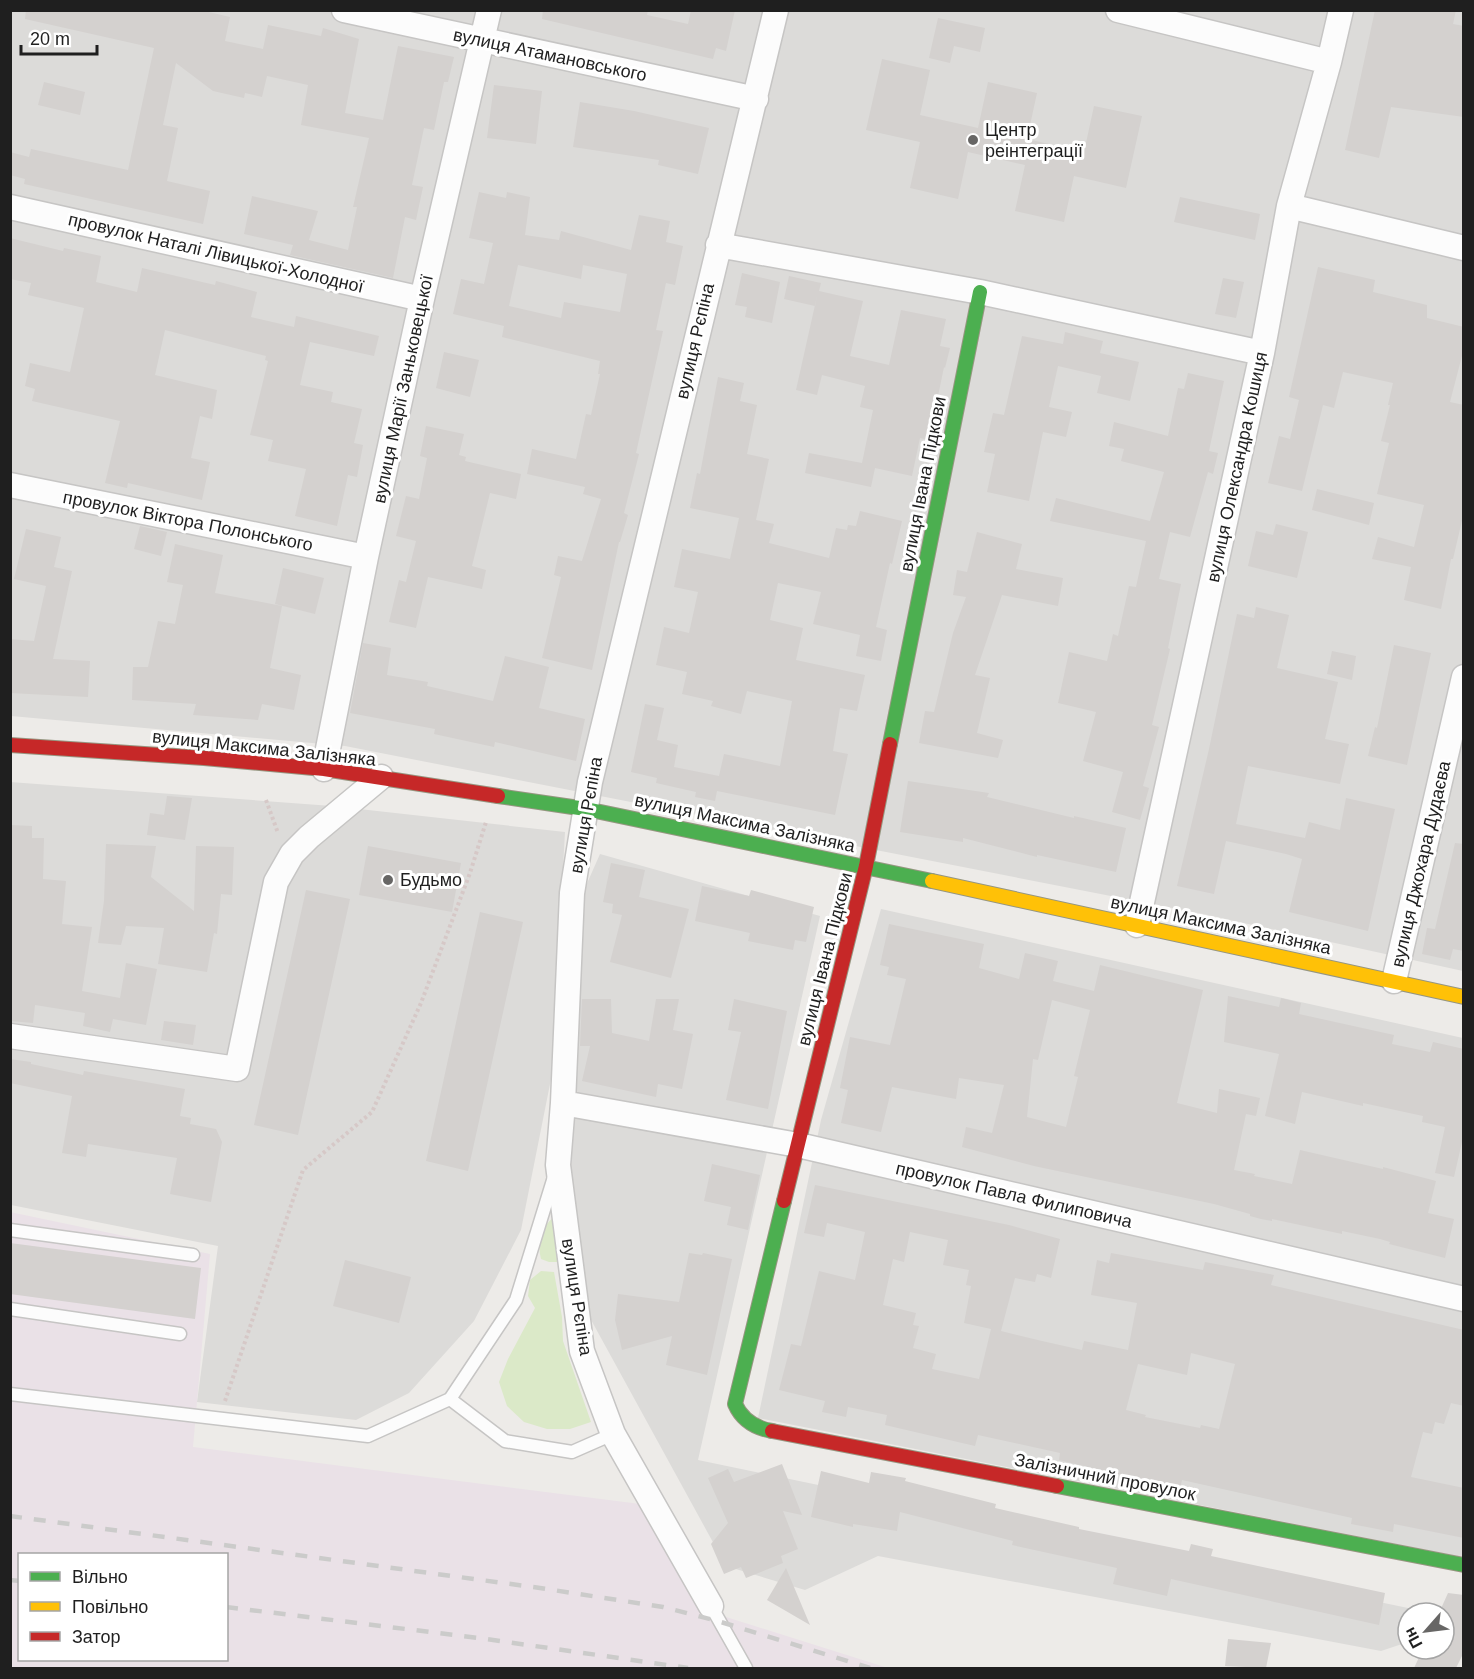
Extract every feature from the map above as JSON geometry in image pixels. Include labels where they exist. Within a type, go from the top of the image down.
[{"type":"street","name":"вулиця Атамановського","points":[[344,10],[756,99]]},
{"type":"street","name":"вулиця Марії Заньковецької","points":[[324,769],[366,557],[422,299],[489,10]]},
{"type":"street","name":"вулиця Рєпіна","points":[[711,1606],[614,1434],[582,1352],[558,1165],[563,1103],[572,893],[590,782],[776,10]]},
{"type":"street","points":[[1118,10],[1329,62]]},
{"type":"street","name":"вулиця Олександра Кошиця","points":[[1137,925],[1262,353],[1289,206],[1341,10]]},
{"type":"street","points":[[1289,206],[1464,248]]},
{"type":"street","name":"провулок Наталі Лівицької-Холодної","points":[[10,207],[422,299]]},
{"type":"street","points":[[718,244],[980,292],[1262,353]]},
{"type":"street","name":"вулиця Івана Підкови","points":[[743,1418],[735,1404],[866,866],[980,292]]},
{"type":"street","name":"провулок Віктора Полонського","points":[[10,485],[366,557]]},
{"type":"street","name":"вулиця Джохара Дудаєва","points":[[1394,981],[1464,677]]},
{"type":"street","name":"вулиця Максима Залізняка","points":[[10,745],[204,758],[324,769],[586,809],[866,866],[1464,997]]},
{"type":"street","points":[[10,1036],[237,1069],[276,882],[292,854],[309,837],[381,777]]},
{"type":"street","name":"провулок Павла Филиповича","points":[[563,1103],[798,1145],[1464,1299]]},
{"type":"street","name":"Залізничний провулок","points":[[743,1418],[765,1430],[1464,1565]]},
{"type":"lane","points":[[10,1394],[368,1436],[450,1400],[516,1300],[558,1165]]},
{"type":"lane","points":[[10,1230],[193,1255]]},
{"type":"lane","points":[[10,1309],[180,1334]]},
{"type":"lane","points":[[450,1400],[505,1441],[572,1452],[614,1434]]},
{"type":"lane","points":[[711,1606],[746,1668]]},
{"type":"path","points":[[218,1419],[303,1170],[372,1112],[425,993],[470,873],[495,794]]},
{"type":"shaded area","points":[[10,11],[1463,11],[1463,971],[1203,914],[345,746],[11,716]]},
{"type":"shaded area","points":[[10,782],[332,806],[565,832],[551,1079],[521,1230],[474,1321],[409,1393],[356,1420],[197,1402],[218,1246],[11,1205]]},
{"type":"shaded area","points":[[600,854],[820,916],[698,1460],[1396,1605],[1396,1646],[1381,1651],[878,1556],[805,1590],[726,1566],[567,1276],[581,897]]},
{"type":"shaded area","points":[[881,909],[1463,1038],[1463,1557],[758,1418],[821,1120]]},
{"type":"shaded area","points":[[10,1212],[210,1254],[193,1447],[656,1506],[723,1616],[888,1668],[11,1668]]},
{"type":"green space","points":[[554,1217],[560,1247],[558,1262],[549,1262],[541,1259],[540,1242],[543,1231]]},
{"type":"green space","points":[[541,1271],[554,1272],[562,1317],[563,1341],[591,1422],[570,1429],[547,1429],[524,1422],[507,1406],[499,1382],[508,1359],[535,1308],[528,1296],[530,1280]]},
{"type":"building","points":[[26,10],[200,10],[230,17],[225,41],[263,49],[268,25],[321,36],[323,28],[359,39],[345,113],[383,120],[398,46],[454,57],[448,82],[444,82],[434,130],[424,128],[412,185],[423,187],[416,220],[405,217],[393,278],[290,255],[293,245],[244,234],[252,196],[318,211],[309,240],[348,250],[357,207],[353,207],[369,138],[301,125],[308,85],[267,76],[262,97],[245,93],[244,98],[213,91],[176,63],[163,125],[178,128],[167,181],[210,191],[203,224],[24,184],[25,179],[10,175],[10,152],[29,157],[31,149],[128,170],[154,48],[25,19]]},
{"type":"building","points":[[543,10],[648,10],[647,15],[688,24],[691,10],[735,10],[726,51],[716,48],[713,59],[542,19]]},
{"type":"building","points":[[1375,10],[1456,10],[1453,24],[1464,26],[1464,117],[1391,107],[1379,158],[1345,150]]},
{"type":"building","points":[[938,18],[985,28],[980,52],[954,46],[950,63],[929,58]]},
{"type":"building","name":"Центр реінтеграції","points":[[882,59],[930,70],[920,115],[978,128],[988,82],[1037,93],[1027,139],[1084,152],[1094,106],[1142,116],[1126,188],[1074,176],[1064,222],[1015,211],[1025,165],[968,152],[958,199],[910,188],[920,142],[866,130]]},
{"type":"building","points":[[44,82],[85,92],[80,115],[38,105]]},
{"type":"building","points":[[494,85],[542,91],[536,144],[487,138]]},
{"type":"building","points":[[580,102],[634,111],[709,128],[698,174],[658,165],[659,160],[573,147]]},
{"type":"building","points":[[479,192],[506,198],[507,192],[530,197],[525,235],[559,240],[561,231],[631,250],[639,215],[670,221],[666,242],[683,246],[675,285],[666,283],[656,330],[663,331],[636,453],[639,454],[624,513],[628,515],[619,542],[592,670],[542,658],[561,577],[554,575],[558,556],[582,561],[601,499],[583,494],[585,487],[527,474],[532,449],[576,459],[586,414],[591,415],[600,374],[598,374],[600,361],[502,337],[504,326],[453,314],[461,279],[484,284],[493,243],[469,238]],"holes":[[[518,265],[581,279],[583,265],[627,274],[620,312],[564,302],[561,318],[509,306]]]},
{"type":"building","points":[[1180,197],[1260,214],[1255,240],[1174,222]]},
{"type":"building","points":[[10,238],[63,251],[64,248],[101,256],[96,282],[137,292],[142,268],[215,285],[216,281],[257,292],[251,317],[294,327],[296,316],[379,336],[374,356],[310,342],[300,385],[333,392],[331,402],[362,409],[354,443],[363,445],[357,477],[348,475],[337,526],[295,516],[306,469],[268,461],[273,440],[250,435],[268,361],[265,360],[266,356],[165,330],[155,375],[217,390],[212,419],[200,416],[191,458],[210,462],[202,500],[128,483],[127,488],[105,483],[120,421],[32,401],[35,389],[25,386],[30,363],[70,372],[84,308],[28,295],[31,283],[10,279]]},
{"type":"building","points":[[1318,267],[1375,280],[1373,292],[1427,305],[1427,318],[1464,327],[1464,348],[1450,402],[1464,405],[1464,512],[1453,559],[1451,559],[1441,609],[1404,600],[1411,567],[1372,559],[1378,537],[1414,547],[1424,505],[1377,494],[1389,443],[1381,441],[1393,383],[1343,372],[1334,408],[1323,405],[1302,491],[1268,483],[1279,436],[1290,439],[1299,400],[1289,397]]},
{"type":"building","points":[[742,273],[780,282],[772,323],[745,317],[747,307],[735,305]]},
{"type":"building","points":[[789,276],[821,283],[819,291],[863,301],[850,356],[889,365],[901,310],[946,319],[940,346],[950,348],[929,440],[920,438],[912,476],[875,468],[871,487],[805,473],[809,453],[862,463],[873,410],[860,407],[865,386],[822,375],[817,395],[796,390],[815,306],[784,299]]},
{"type":"building","points":[[1223,278],[1244,282],[1236,318],[1215,314]]},
{"type":"building","points":[[1065,332],[1103,341],[1100,353],[1139,362],[1130,401],[1097,393],[1101,376],[1058,366],[1049,407],[1072,412],[1066,437],[1043,432],[1029,501],[987,492],[995,454],[984,452],[993,413],[1004,415],[1022,336],[1063,344]]},
{"type":"building","points":[[444,352],[479,360],[470,397],[436,388]]},
{"type":"building","points":[[1188,373],[1224,381],[1209,451],[1218,453],[1213,474],[1208,472],[1190,537],[1170,532],[1159,579],[1181,584],[1168,648],[1170,649],[1152,725],[1159,727],[1143,786],[1149,788],[1140,820],[1112,812],[1123,772],[1083,761],[1096,712],[1058,703],[1069,652],[1107,661],[1113,634],[1118,636],[1129,586],[1136,587],[1146,541],[1050,521],[1056,498],[1150,521],[1164,472],[1121,461],[1124,449],[1109,446],[1114,422],[1168,436],[1178,388],[1184,389]]},
{"type":"building","points":[[718,377],[744,383],[740,401],[757,405],[747,454],[769,459],[756,520],[774,524],[769,543],[829,558],[836,528],[847,530],[848,525],[856,526],[860,511],[902,521],[876,627],[887,630],[881,661],[856,656],[860,635],[813,624],[821,592],[778,583],[770,620],[803,628],[796,660],[865,675],[857,711],[840,708],[833,751],[848,754],[835,815],[717,791],[715,801],[695,797],[696,792],[656,783],[657,778],[631,772],[645,704],[664,708],[657,740],[678,745],[674,767],[719,776],[724,754],[780,766],[792,701],[747,691],[741,714],[711,706],[713,701],[682,694],[687,672],[656,665],[664,627],[689,633],[698,592],[674,587],[682,549],[730,559],[739,518],[690,508],[697,473],[700,474]]},
{"type":"building","points":[[426,426],[464,434],[459,455],[466,457],[465,461],[521,474],[516,499],[490,493],[472,566],[486,570],[482,589],[428,577],[416,628],[389,622],[399,580],[406,582],[416,541],[396,536],[406,496],[419,499],[427,458],[420,456]]},
{"type":"building","points":[[1317,489],[1374,503],[1369,525],[1312,510]]},
{"type":"building","points":[[1276,524],[1308,532],[1297,578],[1248,566],[1256,531],[1273,535]]},
{"type":"building","points":[[140,526],[167,532],[161,556],[134,549]]},
{"type":"building","points":[[26,529],[61,537],[54,567],[72,571],[53,659],[90,661],[88,697],[10,693],[10,639],[34,641],[46,586],[14,579]]},
{"type":"building","points":[[977,532],[1022,544],[1016,569],[1063,578],[1058,606],[1002,595],[975,675],[990,678],[977,733],[1003,740],[998,758],[919,743],[925,711],[934,712],[953,633],[966,597],[953,595],[957,570],[967,572]]},
{"type":"building","points":[[175,544],[223,555],[215,593],[282,606],[270,668],[301,675],[294,710],[262,704],[258,720],[193,715],[196,704],[132,700],[133,667],[148,667],[158,621],[175,624],[183,585],[167,582]]},
{"type":"building","points":[[283,568],[324,578],[315,614],[275,604]]},
{"type":"building","points":[[1256,607],[1289,615],[1277,668],[1338,682],[1325,739],[1349,744],[1340,784],[1248,766],[1236,824],[1305,838],[1309,822],[1340,830],[1346,798],[1395,809],[1368,931],[1289,912],[1302,859],[1286,854],[1226,841],[1214,894],[1177,886],[1237,614],[1254,618]]},
{"type":"building","points":[[363,643],[391,648],[387,675],[428,682],[427,686],[493,701],[505,656],[549,667],[539,708],[585,719],[576,761],[495,742],[494,747],[434,734],[435,729],[350,713]]},
{"type":"building","points":[[1394,645],[1431,653],[1407,765],[1368,756],[1375,727],[1377,728]]},
{"type":"building","points":[[1332,651],[1356,656],[1352,680],[1327,674]]},
{"type":"building","points":[[908,781],[989,793],[987,797],[1126,828],[1116,872],[1037,855],[1037,857],[963,838],[963,842],[900,832]]},
{"type":"building","points":[[167,796],[192,798],[185,840],[147,835],[150,813],[164,815]]},
{"type":"building","points":[[10,825],[32,826],[32,838],[44,838],[43,879],[66,881],[62,924],[92,927],[82,991],[120,998],[126,963],[157,969],[146,1025],[113,1019],[110,1032],[83,1026],[85,1013],[35,1005],[33,1023],[10,1021]]},
{"type":"building","points":[[1455,843],[1464,844],[1464,951],[1453,949],[1450,960],[1422,954],[1427,928],[1435,929]]},
{"type":"building","points":[[106,844],[156,846],[151,877],[194,911],[196,846],[234,847],[232,895],[221,894],[217,934],[214,933],[207,972],[158,964],[164,928],[126,926],[121,945],[98,943],[104,901]]},
{"type":"building","points":[[368,846],[461,863],[452,912],[359,895]]},
{"type":"building","points":[[611,863],[645,870],[639,897],[689,909],[671,978],[610,962],[622,915],[612,913],[613,904],[603,902]]},
{"type":"building","points":[[702,886],[749,896],[751,890],[814,907],[806,942],[795,940],[793,950],[748,941],[750,933],[695,921]]},
{"type":"building","points":[[306,890],[350,899],[298,1135],[254,1125]]},
{"type":"building","points":[[480,912],[523,922],[468,1171],[426,1161]]},
{"type":"building","points":[[889,924],[984,944],[979,968],[1019,979],[1025,953],[1058,961],[1053,981],[1094,991],[1100,965],[1203,990],[1177,1103],[1217,1113],[1219,1089],[1260,1098],[1256,1116],[1246,1114],[1234,1170],[1292,1184],[1300,1150],[1383,1169],[1383,1167],[1436,1181],[1428,1213],[1454,1219],[1445,1258],[1389,1244],[1390,1242],[1380,1239],[1342,1231],[1342,1234],[1272,1219],[1272,1221],[1261,1219],[1214,1204],[1034,1166],[962,1147],[966,1127],[992,1133],[1004,1085],[959,1078],[956,1099],[892,1087],[881,1132],[841,1123],[848,1090],[840,1088],[850,1037],[890,1045],[906,979],[887,975],[889,967],[880,965]],"holes":[[[1052,1000],[1090,1010],[1074,1076],[1078,1077],[1066,1127],[1027,1117],[1033,1059],[1038,1060]]]},
{"type":"building","points":[[1228,996],[1279,1007],[1281,998],[1301,1003],[1299,1014],[1394,1035],[1392,1044],[1430,1052],[1433,1042],[1464,1049],[1464,1133],[1454,1177],[1435,1173],[1445,1127],[1422,1122],[1423,1116],[1363,1103],[1363,1106],[1302,1092],[1295,1124],[1265,1116],[1279,1054],[1224,1042]]},
{"type":"building","points":[[582,999],[611,999],[612,1033],[649,1041],[656,999],[679,999],[673,1030],[693,1034],[682,1089],[658,1084],[656,1097],[582,1081],[590,1046],[580,1046]]},
{"type":"building","points":[[734,999],[787,1011],[768,1109],[726,1100],[741,1032],[728,1030]]},
{"type":"building","points":[[164,1021],[196,1025],[193,1045],[161,1040]]},
{"type":"building","points":[[10,1059],[83,1075],[84,1071],[185,1089],[180,1116],[191,1118],[190,1124],[216,1129],[222,1142],[211,1202],[170,1194],[177,1158],[88,1144],[86,1157],[62,1153],[72,1096],[10,1083]]},
{"type":"building","points":[[712,1164],[760,1175],[748,1230],[727,1225],[731,1207],[704,1201]]},
{"type":"building","points":[[815,1185],[1009,1225],[1060,1239],[1051,1278],[1037,1274],[1035,1282],[1015,1278],[1001,1331],[1082,1350],[1084,1341],[1128,1350],[1137,1303],[1091,1295],[1097,1260],[1109,1263],[1111,1253],[1203,1270],[1205,1262],[1274,1275],[1271,1285],[1464,1330],[1464,1406],[1451,1403],[1444,1424],[1435,1422],[1432,1434],[1423,1432],[1411,1477],[1464,1488],[1464,1538],[1394,1524],[1393,1532],[1351,1524],[1352,1518],[1182,1480],[1180,1489],[1059,1460],[1060,1453],[978,1435],[975,1446],[885,1425],[887,1415],[848,1407],[846,1417],[822,1412],[825,1401],[779,1390],[791,1344],[801,1346],[819,1271],[855,1280],[865,1232],[827,1223],[824,1237],[804,1233]],"holes":[[[910,1232],[948,1240],[943,1265],[969,1270],[966,1285],[971,1286],[964,1323],[991,1329],[979,1379],[932,1369],[936,1354],[913,1348],[919,1326],[913,1325],[916,1313],[883,1305],[893,1259],[904,1262]],[[1191,1353],[1235,1364],[1219,1429],[1201,1425],[1200,1428],[1145,1417],[1146,1415],[1126,1410],[1138,1364],[1187,1375]]]},
{"type":"building","points":[[10,1243],[201,1268],[195,1319],[10,1294]]},
{"type":"building","points":[[689,1253],[702,1255],[703,1253],[732,1259],[707,1375],[666,1365],[672,1336],[622,1350],[615,1320],[618,1294],[679,1302]]},
{"type":"building","points":[[345,1260],[411,1277],[399,1323],[333,1306]]},
{"type":"building","points":[[782,1464],[802,1515],[783,1511],[798,1549],[781,1556],[783,1563],[746,1578],[741,1567],[724,1574],[711,1544],[728,1523],[708,1478],[728,1469],[734,1482]]},
{"type":"building","points":[[821,1471],[869,1483],[871,1472],[906,1478],[905,1481],[996,1504],[995,1508],[1079,1527],[1079,1529],[1189,1551],[1191,1544],[1213,1549],[1211,1556],[1385,1593],[1379,1625],[1171,1579],[1167,1596],[1113,1584],[1117,1568],[1012,1545],[1013,1541],[900,1512],[897,1531],[853,1524],[853,1527],[811,1517]]},
{"type":"building","points":[[786,1568],[810,1625],[767,1600]]},
{"type":"building","points":[[1448,1593],[1464,1595],[1464,1652],[1456,1668],[1414,1668],[1417,1661],[1456,1661],[1456,1601],[1444,1601]]},
{"type":"building","points":[[1228,1639],[1271,1643],[1266,1668],[1225,1666]]},
{"type":"railway","points":[[10,1516],[540,1588],[663,1607],[721,1622],[870,1668]]},
{"type":"railway","points":[[10,1580],[18,1581]]},
{"type":"railway","points":[[228,1607],[479,1638],[688,1668]]},
{"type":"traffic: fast","points":[[890,744],[980,292]]},
{"type":"traffic: fast","points":[[498,796],[586,809],[932,881]]},
{"type":"traffic: fast","points":[[772,1431],[750,1422],[741,1415],[735,1404],[784,1201]]},
{"type":"traffic: fast","points":[[1057,1486],[1464,1565]]},
{"type":"traffic: slow","points":[[932,881],[1464,997]]},
{"type":"traffic: jam","points":[[784,1201],[866,866],[890,744]]},
{"type":"traffic: jam","points":[[10,745],[204,758],[324,769],[498,796]]},
{"type":"traffic: jam","points":[[772,1431],[1057,1486]]},
{"type":"place","name":"Центр реінтеграції","points":[[973,140]]},
{"type":"place","name":"Будьмо","points":[[388,880]]}]
